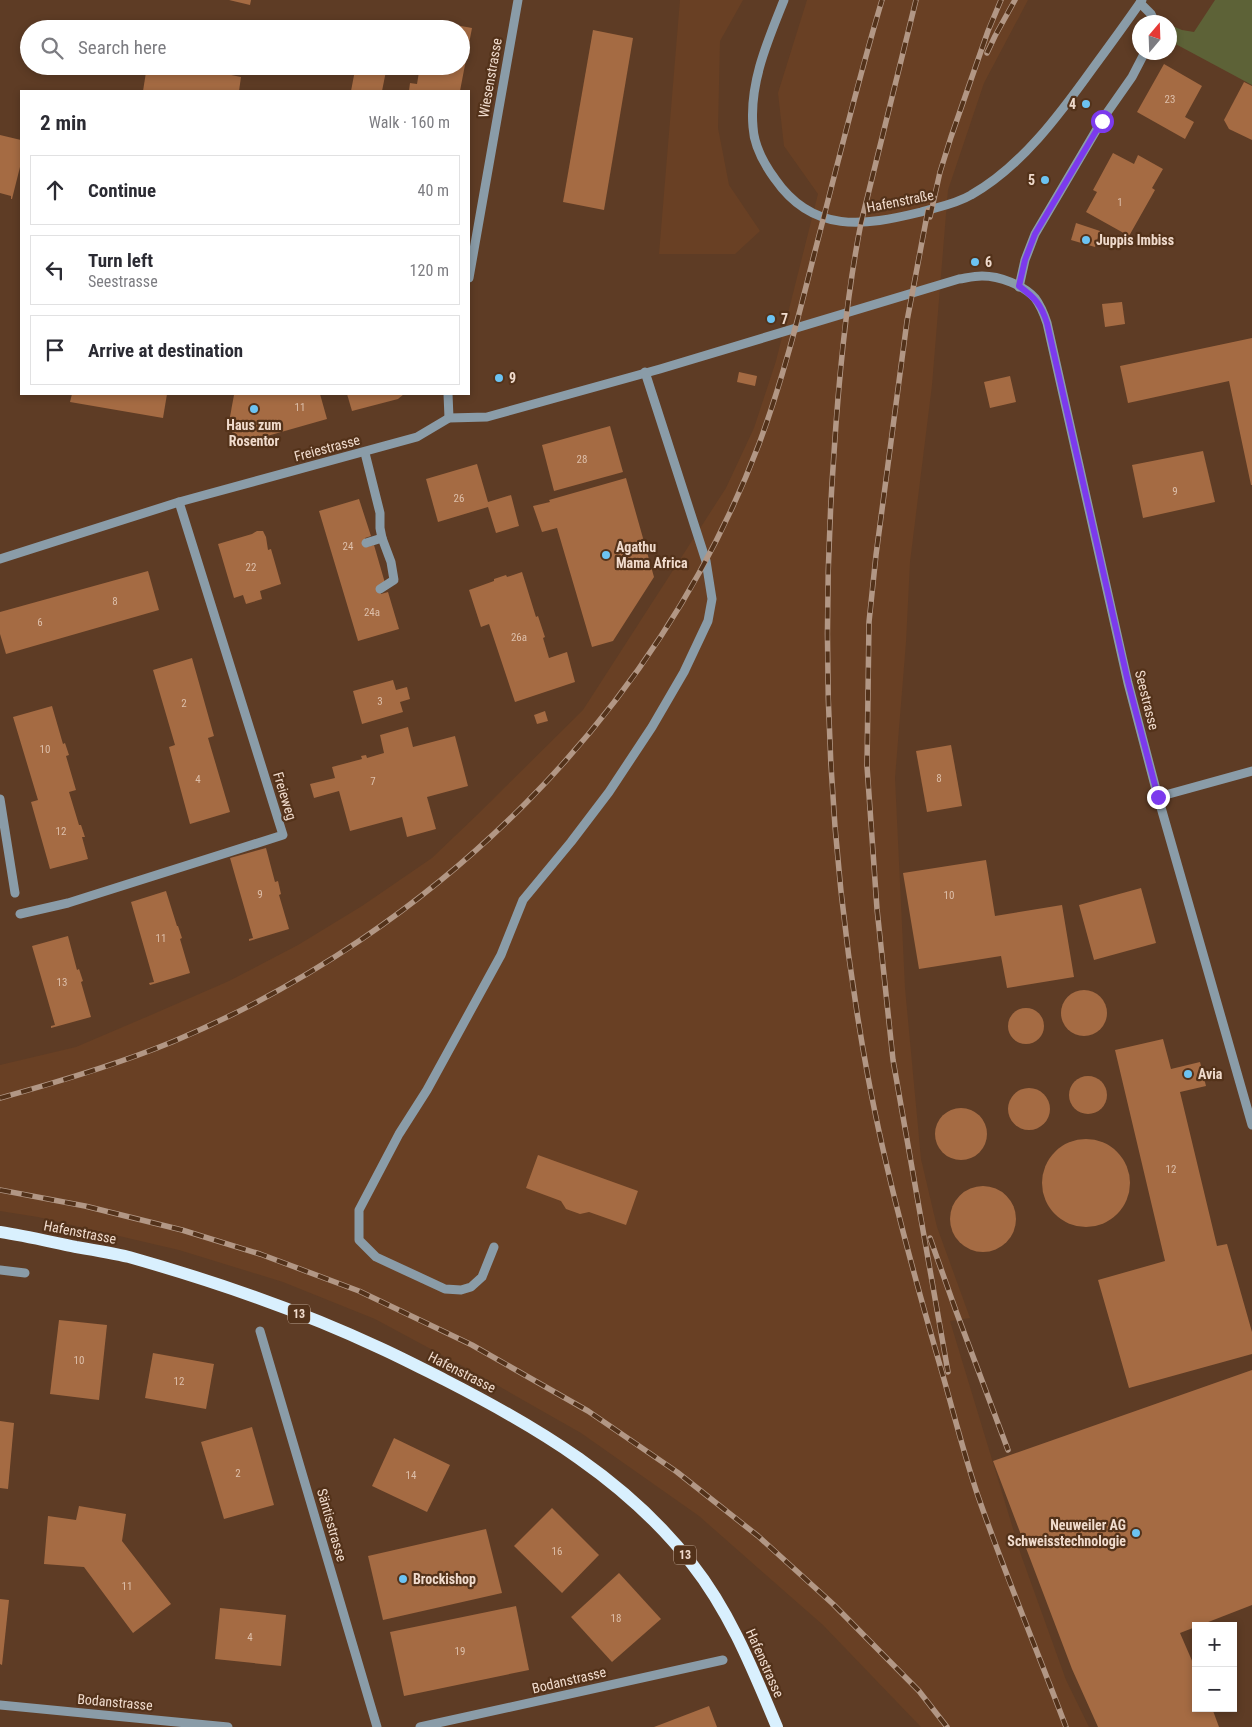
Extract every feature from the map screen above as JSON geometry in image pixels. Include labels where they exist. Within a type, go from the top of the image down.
[{"type":"main road","name":"Hafenstrasse","points":[[0,1232],[126,1257],[232,1289],[307,1317],[380,1348],[500,1408],[576,1455],[642,1509],[693,1564],[735,1632],[777,1727]]},
{"type":"street","name":"Wiesenstrasse","points":[[470,272],[518,0]]},
{"type":"street","name":"Hafenstraße","points":[[784,0],[761,62],[753,103],[753,129],[757,148],[784,192],[805,210],[838,221],[855,222],[883,220],[950,205],[970,197],[988,185],[1039,138],[1055,120],[1141,1]]},
{"type":"street","points":[[1141,1],[1152,15]]},
{"type":"street","points":[[1019,286],[1025,260],[1035,234],[1104,117],[1132,77],[1141,60]]},
{"type":"street","name":"Freiestrasse","points":[[0,559],[178,502],[417,437],[449,418],[487,417],[660,369],[959,279],[981,276],[1000,278],[1019,286]]},
{"type":"street","name":"Seestrasse","points":[[1019,286],[1034,297],[1043,309],[1047,323],[1128,682],[1158,797],[1252,1126]]},
{"type":"street","points":[[494,1247],[482,1277],[471,1287],[460,1290],[445,1289],[376,1257],[359,1240],[359,1210],[399,1134],[427,1090],[501,955],[523,900],[571,842],[620,776],[652,727],[684,672],[708,621],[712,598],[706,561],[645,372]]},
{"type":"street","points":[[448,395],[449,418]]},
{"type":"street","points":[[365,452],[380,513],[382,538],[391,562],[394,580],[380,589]]},
{"type":"street","name":"Freieweg","points":[[20,914],[68,903],[283,835],[178,502]]},
{"type":"street","points":[[366,543],[382,538]]},
{"type":"street","points":[[1158,797],[1252,771]]},
{"type":"street","points":[[0,799],[15,893]]},
{"type":"street","points":[[0,1270],[25,1274]]},
{"type":"street","name":"Säntisstrasse","points":[[260,1331],[377,1727]]},
{"type":"street","name":"Bodanstrasse","points":[[420,1727],[723,1660]]},
{"type":"street","name":"Bodanstrasse","points":[[0,1705],[228,1727]]},
{"type":"shaded area","points":[[680,0],[743,0],[720,41],[718,128],[729,185],[760,231],[735,254],[659,254]]},
{"type":"shaded area","points":[[807,0],[1028,0],[984,83],[948,190],[932,385],[910,562],[906,642],[895,778],[905,988],[921,1159],[937,1227],[970,1318],[950,1321],[1021,1555],[1066,1680],[1089,1727],[921,1727],[823,1625],[699,1516],[581,1433],[481,1376],[375,1319],[283,1282],[179,1250],[38,1217],[0,1211],[0,1065],[76,1047],[229,981],[298,945],[362,906],[432,858],[583,710],[726,488],[754,428],[776,361],[818,194],[784,146],[778,93]]},
{"type":"green space","points":[[1215,0],[1252,0],[1252,85],[1177,45],[1177,28],[1194,32]]},
{"type":"building","points":[[229,0],[251,0],[250,5]]},
{"type":"building","points":[[593,30],[633,38],[604,210],[563,202]]},
{"type":"building","points":[[1164,64],[1202,86],[1185,117],[1194,122],[1185,139],[1137,112]]},
{"type":"building","points":[[146,75],[231,75],[241,77],[239,90],[143,90]]},
{"type":"building","points":[[354,75],[385,75],[382,90],[351,90]]},
{"type":"building","points":[[418,75],[463,75],[460,90],[409,90],[410,83],[417,84]]},
{"type":"building","points":[[1244,82],[1252,86],[1252,140],[1229,129],[1224,120]]},
{"type":"building","points":[[0,135],[20,140],[20,167],[12,199],[11,196],[0,193]]},
{"type":"building","points":[[1113,153],[1134,164],[1138,155],[1163,169],[1152,188],[1155,190],[1129,236],[1086,212],[1097,192],[1093,190]]},
{"type":"building","points":[[1076,223],[1100,231],[1095,247],[1071,240]]},
{"type":"building","points":[[1122,302],[1125,324],[1105,327],[1102,304]]},
{"type":"building","points":[[1252,338],[1251,485],[1229,381],[1128,403],[1120,366]]},
{"type":"building","points":[[739,372],[757,376],[755,386],[737,382]]},
{"type":"building","points":[[1010,376],[1016,402],[990,408],[984,382]]},
{"type":"building","points":[[72,395],[167,395],[163,418],[70,402]]},
{"type":"building","points":[[234,395],[320,395],[327,419],[236,445],[229,422]]},
{"type":"building","points":[[347,395],[403,395],[398,399],[352,411]]},
{"type":"building","points":[[610,426],[623,472],[554,491],[542,445]]},
{"type":"building","points":[[1203,451],[1215,502],[1143,518],[1132,465]]},
{"type":"building","points":[[477,464],[488,502],[511,495],[519,526],[496,533],[488,507],[438,522],[426,479]]},
{"type":"building","name":"Agathu Mama Africa","points":[[626,478],[654,577],[613,641],[592,647],[557,528],[542,532],[533,506]]},
{"type":"building","points":[[359,499],[371,536],[365,538],[367,547],[374,545],[385,583],[380,589],[381,594],[388,592],[399,629],[358,641],[319,511]]},
{"type":"building","points":[[257,531],[263,531],[266,537],[268,550],[271,549],[281,584],[260,591],[262,599],[246,604],[243,595],[234,598],[218,544]]},
{"type":"building","points":[[148,571],[159,610],[6,654],[0,634],[0,612]]},
{"type":"building","points":[[522,572],[536,617],[538,616],[545,637],[543,638],[549,658],[567,652],[575,682],[515,702],[489,624],[481,627],[469,590],[494,581],[494,579]]},
{"type":"building","points":[[192,658],[214,736],[208,738],[230,812],[190,824],[169,747],[175,745],[153,670]]},
{"type":"building","points":[[393,680],[396,690],[407,687],[410,699],[400,702],[403,712],[362,724],[353,691]]},
{"type":"building","points":[[52,706],[63,744],[65,743],[69,755],[66,756],[76,790],[69,792],[79,825],[81,825],[85,837],[82,837],[88,859],[50,869],[31,802],[38,800],[13,717]]},
{"type":"building","points":[[545,711],[548,721],[537,724],[534,715]]},
{"type":"building","points":[[408,727],[413,747],[455,736],[468,786],[427,797],[436,829],[407,837],[402,817],[350,831],[339,791],[314,798],[310,784],[335,778],[332,767],[362,759],[361,756],[366,755],[367,758],[384,753],[380,735]]},
{"type":"building","points":[[951,745],[962,806],[927,812],[916,751]]},
{"type":"building","points":[[266,848],[275,882],[278,881],[281,894],[279,895],[289,929],[249,941],[249,939],[253,938],[230,858]]},
{"type":"building","points":[[986,860],[995,916],[1062,905],[1074,977],[1007,988],[1001,956],[919,969],[903,873]]},
{"type":"building","points":[[1141,888],[1156,943],[1094,960],[1079,905]]},
{"type":"building","points":[[166,891],[182,938],[180,939],[190,973],[150,985],[149,983],[154,982],[131,902]]},
{"type":"building","points":[[68,936],[77,970],[79,969],[83,981],[81,982],[91,1017],[51,1028],[51,1026],[55,1025],[32,946]]},
{"type":"building","points":[[1084,990],[1097,994],[1103,1000],[1107,1013],[1103,1026],[1097,1032],[1084,1036],[1071,1032],[1065,1026],[1061,1013],[1065,1000],[1071,994]]},
{"type":"building","points":[[1026,1008],[1033,1009],[1039,1013],[1043,1019],[1043,1033],[1039,1039],[1033,1043],[1026,1044],[1019,1043],[1013,1039],[1009,1033],[1008,1026],[1009,1019],[1013,1013],[1019,1009]]},
{"type":"building","points":[[1163,1039],[1171,1069],[1200,1062],[1206,1086],[1180,1092],[1217,1246],[1227,1244],[1252,1332],[1252,1354],[1129,1388],[1098,1280],[1165,1261],[1115,1050]]},
{"type":"building","points":[[1088,1076],[1102,1081],[1107,1095],[1102,1109],[1088,1114],[1074,1109],[1069,1095],[1074,1081]]},
{"type":"building","points":[[1033,1088],[1041,1091],[1047,1097],[1050,1109],[1047,1121],[1041,1127],[1025,1130],[1017,1127],[1011,1121],[1008,1105],[1011,1097],[1017,1091]]},
{"type":"building","points":[[956,1108],[966,1108],[975,1112],[983,1120],[987,1134],[983,1148],[975,1156],[966,1160],[956,1160],[947,1156],[939,1148],[935,1139],[935,1129],[939,1120],[947,1112]]},
{"type":"building","points":[[1086,1139],[1103,1143],[1117,1152],[1126,1166],[1130,1183],[1126,1200],[1117,1214],[1103,1223],[1086,1227],[1069,1223],[1055,1214],[1046,1200],[1042,1183],[1046,1166],[1055,1152],[1069,1143]]},
{"type":"building","points":[[538,1155],[638,1191],[626,1225],[589,1212],[580,1214],[566,1209],[561,1201],[526,1188]]},
{"type":"building","points":[[989,1186],[1007,1195],[1014,1206],[1016,1219],[1014,1232],[1007,1243],[996,1250],[977,1252],[959,1243],[952,1232],[950,1213],[959,1195],[970,1188]]},
{"type":"building","points":[[59,1320],[107,1325],[99,1400],[50,1394]]},
{"type":"building","points":[[153,1353],[214,1364],[206,1409],[145,1398]]},
{"type":"building","name":"Neuweiler AG Schweisstechnologie","points":[[1252,1370],[1252,1605],[1208,1622],[1192,1622],[1192,1628],[1180,1633],[1192,1661],[1192,1712],[1213,1712],[1219,1727],[1098,1727],[1072,1669],[993,1461]]},
{"type":"building","points":[[0,1421],[14,1423],[8,1489],[0,1488]]},
{"type":"building","points":[[252,1427],[274,1505],[224,1519],[201,1442]]},
{"type":"building","points":[[394,1438],[450,1465],[427,1512],[372,1486]]},
{"type":"building","points":[[79,1506],[126,1514],[122,1541],[171,1604],[133,1633],[84,1567],[44,1564],[48,1516],[76,1520]]},
{"type":"building","points":[[552,1508],[599,1555],[562,1593],[514,1546]]},
{"type":"building","points":[[486,1529],[502,1593],[383,1620],[368,1556]]},
{"type":"building","points":[[619,1573],[661,1619],[612,1662],[571,1617]]},
{"type":"building","points":[[0,1599],[9,1600],[2,1665],[0,1664]]},
{"type":"building","points":[[516,1606],[529,1670],[404,1696],[390,1632]]},
{"type":"building","points":[[220,1608],[286,1615],[281,1666],[215,1659]]},
{"type":"building","points":[[709,1706],[717,1727],[654,1727]]},
{"type":"railway","points":[[0,1098],[87,1073],[172,1042],[269,995],[361,940],[447,875],[527,802],[598,722],[662,635],[715,542],[759,444],[789,350],[855,95],[882,0]]},
{"type":"railway","points":[[916,0],[861,223],[851,280],[841,366],[834,453],[828,609],[828,688],[837,844],[855,1000],[868,1077],[900,1220],[962,1446],[978,1496],[1066,1727]]},
{"type":"railway","points":[[930,217],[940,172],[951,137],[988,31],[1001,0]]},
{"type":"railway","points":[[987,53],[1015,0]]},
{"type":"railway","points":[[928,210],[907,321],[876,555],[869,622],[867,766],[877,909],[893,1060],[948,1372]]},
{"type":"railway","points":[[0,1190],[85,1206],[182,1230],[260,1254],[359,1291],[472,1345],[588,1411],[677,1472],[758,1536],[833,1604],[919,1691],[947,1727]]},
{"type":"railway","points":[[930,1238],[1008,1450]]},
{"type":"place","name":"4","points":[[1086,104]]},
{"type":"place","name":"5","points":[[1045,180]]},
{"type":"place","name":"Juppis Imbiss","points":[[1086,240]]},
{"type":"place","name":"6","points":[[975,262]]},
{"type":"place","name":"7","points":[[771,319]]},
{"type":"place","name":"9","points":[[499,378]]},
{"type":"place","name":"Haus zum Rosentor","points":[[254,409]]},
{"type":"place","name":"Agathu Mama Africa","points":[[606,555]]},
{"type":"place","name":"Avia","points":[[1188,1074]]},
{"type":"place","name":"Neuweiler AG Schweisstechnologie","points":[[1136,1533]]},
{"type":"place","name":"Brockishop","points":[[403,1579]]},
{"type":"route","points":[[1102,121],[1035,234],[1025,260],[1019,286],[1034,297],[1043,309],[1047,323],[1128,682],[1158,797]]}]
